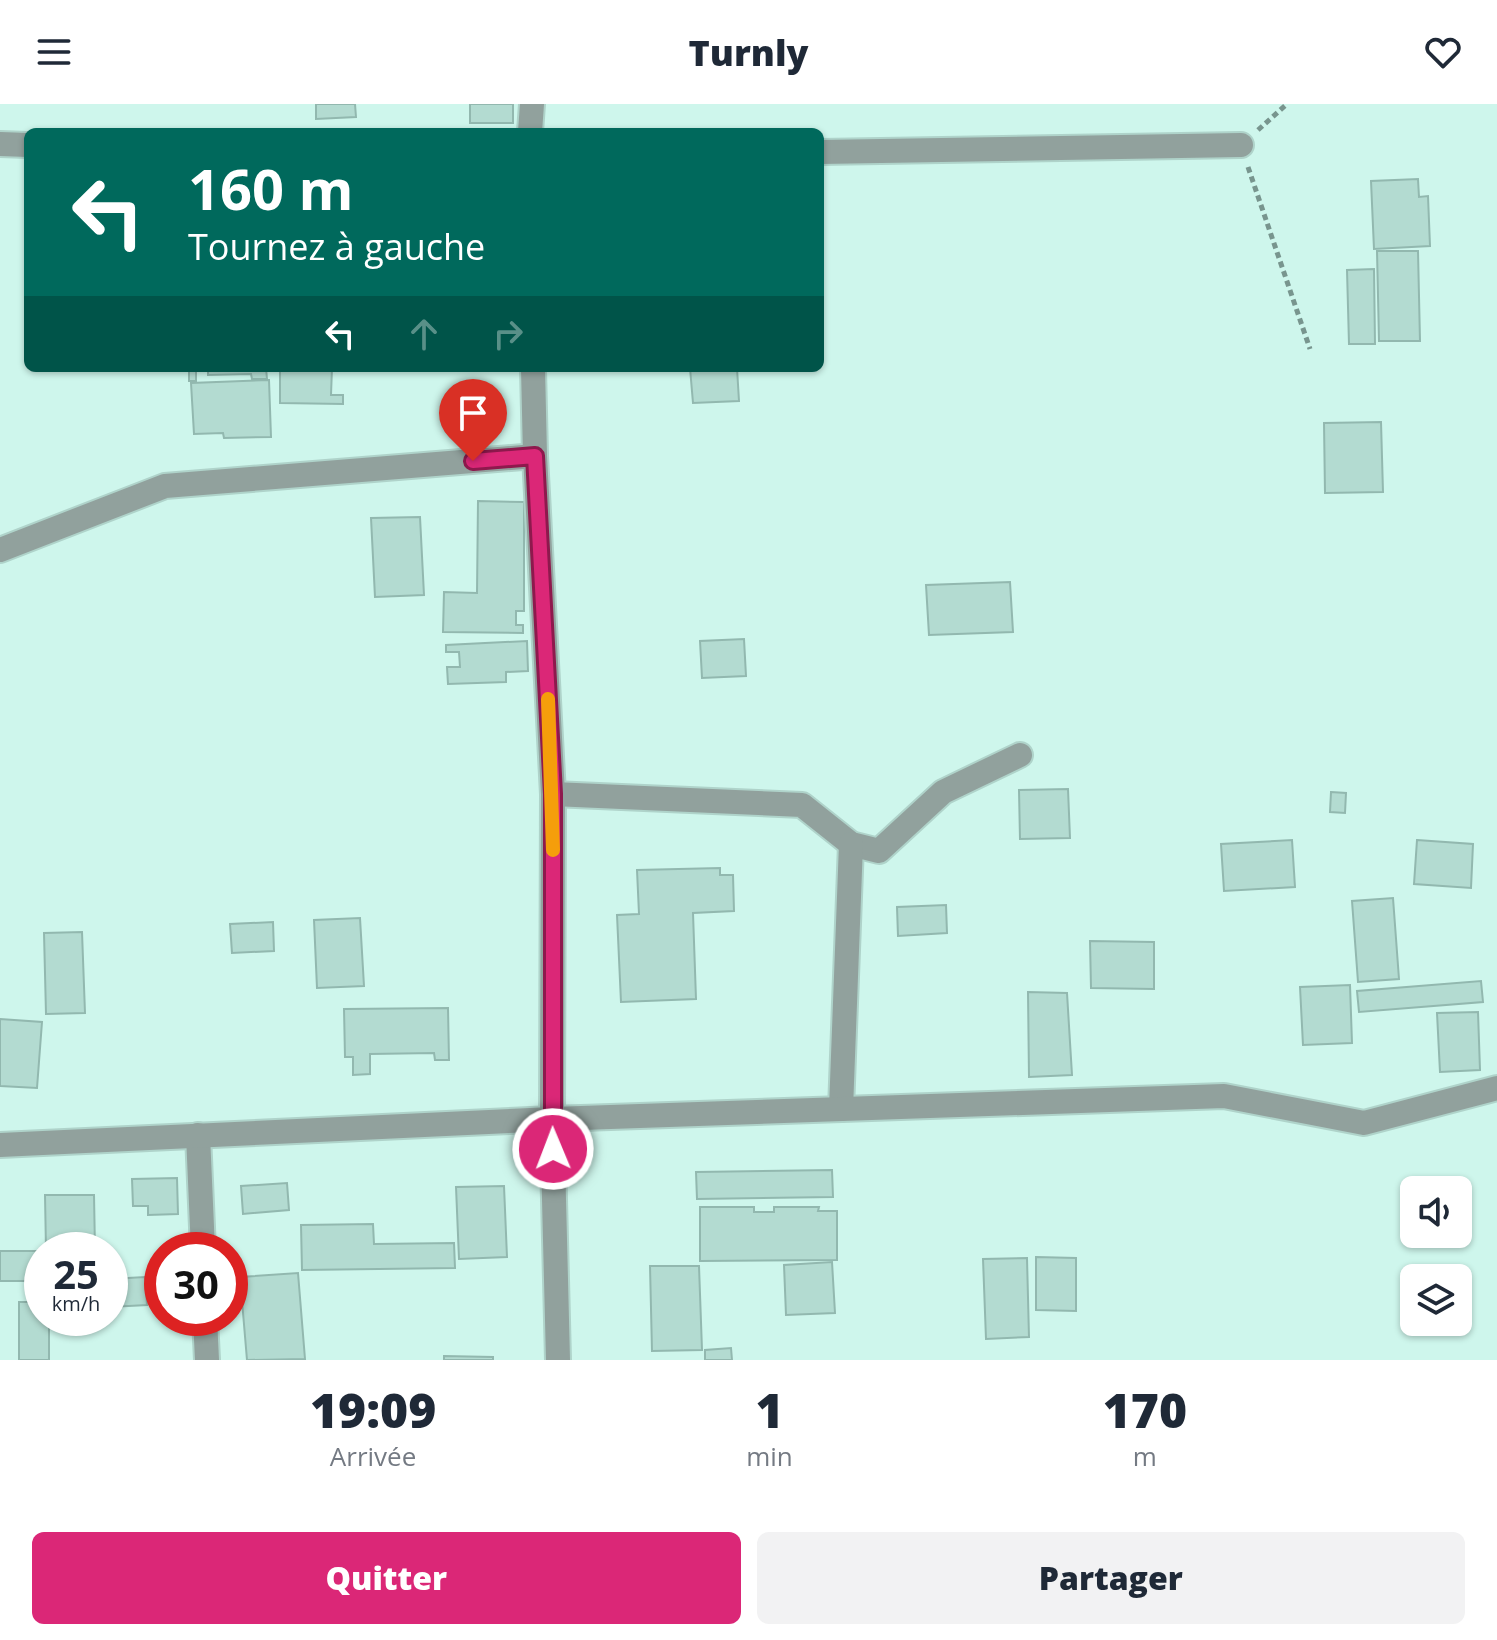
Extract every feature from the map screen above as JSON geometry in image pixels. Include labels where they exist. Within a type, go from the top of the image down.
[{"type":"street","points":[[530,128],[532,104]]},
{"type":"street","points":[[0,144],[24,145]]},
{"type":"street","points":[[824,152],[1241,145]]},
{"type":"street","points":[[533,372],[553,794],[552,1119],[558,1360]]},
{"type":"street","points":[[0,550],[165,486],[535,456]]},
{"type":"street","points":[[553,794],[802,805],[851,844],[879,851],[943,792],[1020,755]]},
{"type":"street","points":[[841,1109],[851,844]]},
{"type":"street","points":[[0,1145],[552,1119],[1224,1096],[1364,1123],[1497,1088]]},
{"type":"street","points":[[198,1135],[202,1232]]},
{"type":"street","points":[[206,1336],[207,1360]]},
{"type":"path","points":[[1287,104],[1241,145],[1310,349]]},
{"type":"building","points":[[316,104],[355,104],[356,117],[316,119]]},
{"type":"building","points":[[470,104],[513,104],[513,123],[470,123]]},
{"type":"building","points":[[1418,179],[1419,197],[1428,196],[1430,246],[1374,249],[1371,181]]},
{"type":"building","points":[[1377,251],[1418,251],[1420,341],[1379,341]]},
{"type":"building","points":[[1374,269],[1375,344],[1349,344],[1347,270]]},
{"type":"building","points":[[189,372],[196,372],[196,381],[189,381]]},
{"type":"building","points":[[208,372],[266,372],[267,379],[252,379],[251,374],[208,375]]},
{"type":"building","points":[[280,372],[332,372],[331,395],[343,395],[343,404],[280,403]]},
{"type":"building","points":[[690,372],[737,372],[739,401],[693,403]]},
{"type":"building","points":[[269,380],[271,437],[224,438],[223,433],[194,434],[191,383]]},
{"type":"building","points":[[1381,422],[1383,492],[1325,493],[1324,423]]},
{"type":"building","points":[[478,501],[524,502],[524,611],[516,611],[516,625],[523,625],[523,633],[443,632],[444,592],[477,593]]},
{"type":"building","points":[[420,517],[424,595],[375,597],[371,518]]},
{"type":"building","points":[[1010,582],[1013,632],[929,635],[926,585]]},
{"type":"building","points":[[744,639],[746,676],[702,678],[700,641]]},
{"type":"building","points":[[527,641],[528,671],[506,672],[506,682],[448,684],[447,667],[460,667],[459,652],[446,652],[446,645]]},
{"type":"building","points":[[1068,789],[1070,838],[1020,839],[1019,790]]},
{"type":"building","points":[[1331,792],[1346,793],[1345,813],[1330,812]]},
{"type":"building","points":[[1292,840],[1295,887],[1224,891],[1221,844]]},
{"type":"building","points":[[1417,840],[1473,844],[1471,888],[1414,884]]},
{"type":"building","points":[[720,868],[720,875],[733,875],[734,911],[693,913],[696,999],[621,1002],[617,915],[639,914],[637,870]]},
{"type":"building","points":[[1393,898],[1399,979],[1358,982],[1352,901]]},
{"type":"building","points":[[946,905],[947,933],[898,936],[897,907]]},
{"type":"building","points":[[360,918],[364,986],[317,988],[314,920]]},
{"type":"building","points":[[273,922],[274,951],[232,953],[230,924]]},
{"type":"building","points":[[82,932],[85,1013],[46,1014],[44,933]]},
{"type":"building","points":[[1090,941],[1154,942],[1154,989],[1091,988]]},
{"type":"building","points":[[1481,981],[1483,1002],[1359,1012],[1357,991]]},
{"type":"building","points":[[1350,985],[1352,1043],[1303,1045],[1300,987]]},
{"type":"building","points":[[1028,992],[1067,993],[1072,1075],[1029,1077]]},
{"type":"building","points":[[448,1008],[449,1060],[435,1060],[434,1053],[370,1054],[370,1074],[353,1075],[353,1057],[345,1057],[344,1009]]},
{"type":"building","points":[[1478,1012],[1480,1070],[1440,1072],[1437,1013]]},
{"type":"building","points":[[0,1019],[42,1022],[37,1088],[0,1086]]},
{"type":"building","points":[[832,1170],[833,1197],[697,1199],[696,1172]]},
{"type":"building","points":[[177,1178],[178,1214],[148,1215],[148,1206],[133,1206],[132,1179]]},
{"type":"building","points":[[287,1183],[289,1210],[243,1214],[241,1186]]},
{"type":"building","points":[[504,1186],[507,1257],[459,1259],[456,1187]]},
{"type":"building","points":[[45,1195],[94,1195],[95,1232],[46,1232]]},
{"type":"building","points":[[700,1207],[754,1207],[754,1212],[774,1212],[774,1207],[819,1207],[818,1211],[837,1211],[837,1260],[700,1261]]},
{"type":"building","points":[[373,1224],[374,1244],[454,1243],[455,1268],[302,1270],[301,1225]]},
{"type":"building","points":[[0,1251],[24,1251],[24,1281],[0,1281]]},
{"type":"building","points":[[1036,1257],[1076,1258],[1076,1311],[1036,1310]]},
{"type":"building","points":[[1027,1258],[1029,1337],[986,1339],[983,1259]]},
{"type":"building","points":[[832,1262],[835,1313],[786,1315],[784,1265]]},
{"type":"building","points":[[650,1266],[699,1266],[702,1350],[652,1351]]},
{"type":"building","points":[[298,1273],[305,1359],[247,1360],[248,1276]]},
{"type":"building","points":[[144,1277],[144,1305],[128,1306],[128,1278]]},
{"type":"building","points":[[19,1302],[24,1302],[24,1336],[49,1336],[49,1360],[19,1360]]},
{"type":"building","points":[[731,1348],[732,1360],[705,1360],[705,1350]]},
{"type":"building","points":[[444,1356],[493,1357],[493,1360],[444,1360]]},
{"type":"slow traffic","points":[[548,699],[553,850]]},
{"type":"route","points":[[473,461],[535,456],[553,794],[553,1149]]}]
